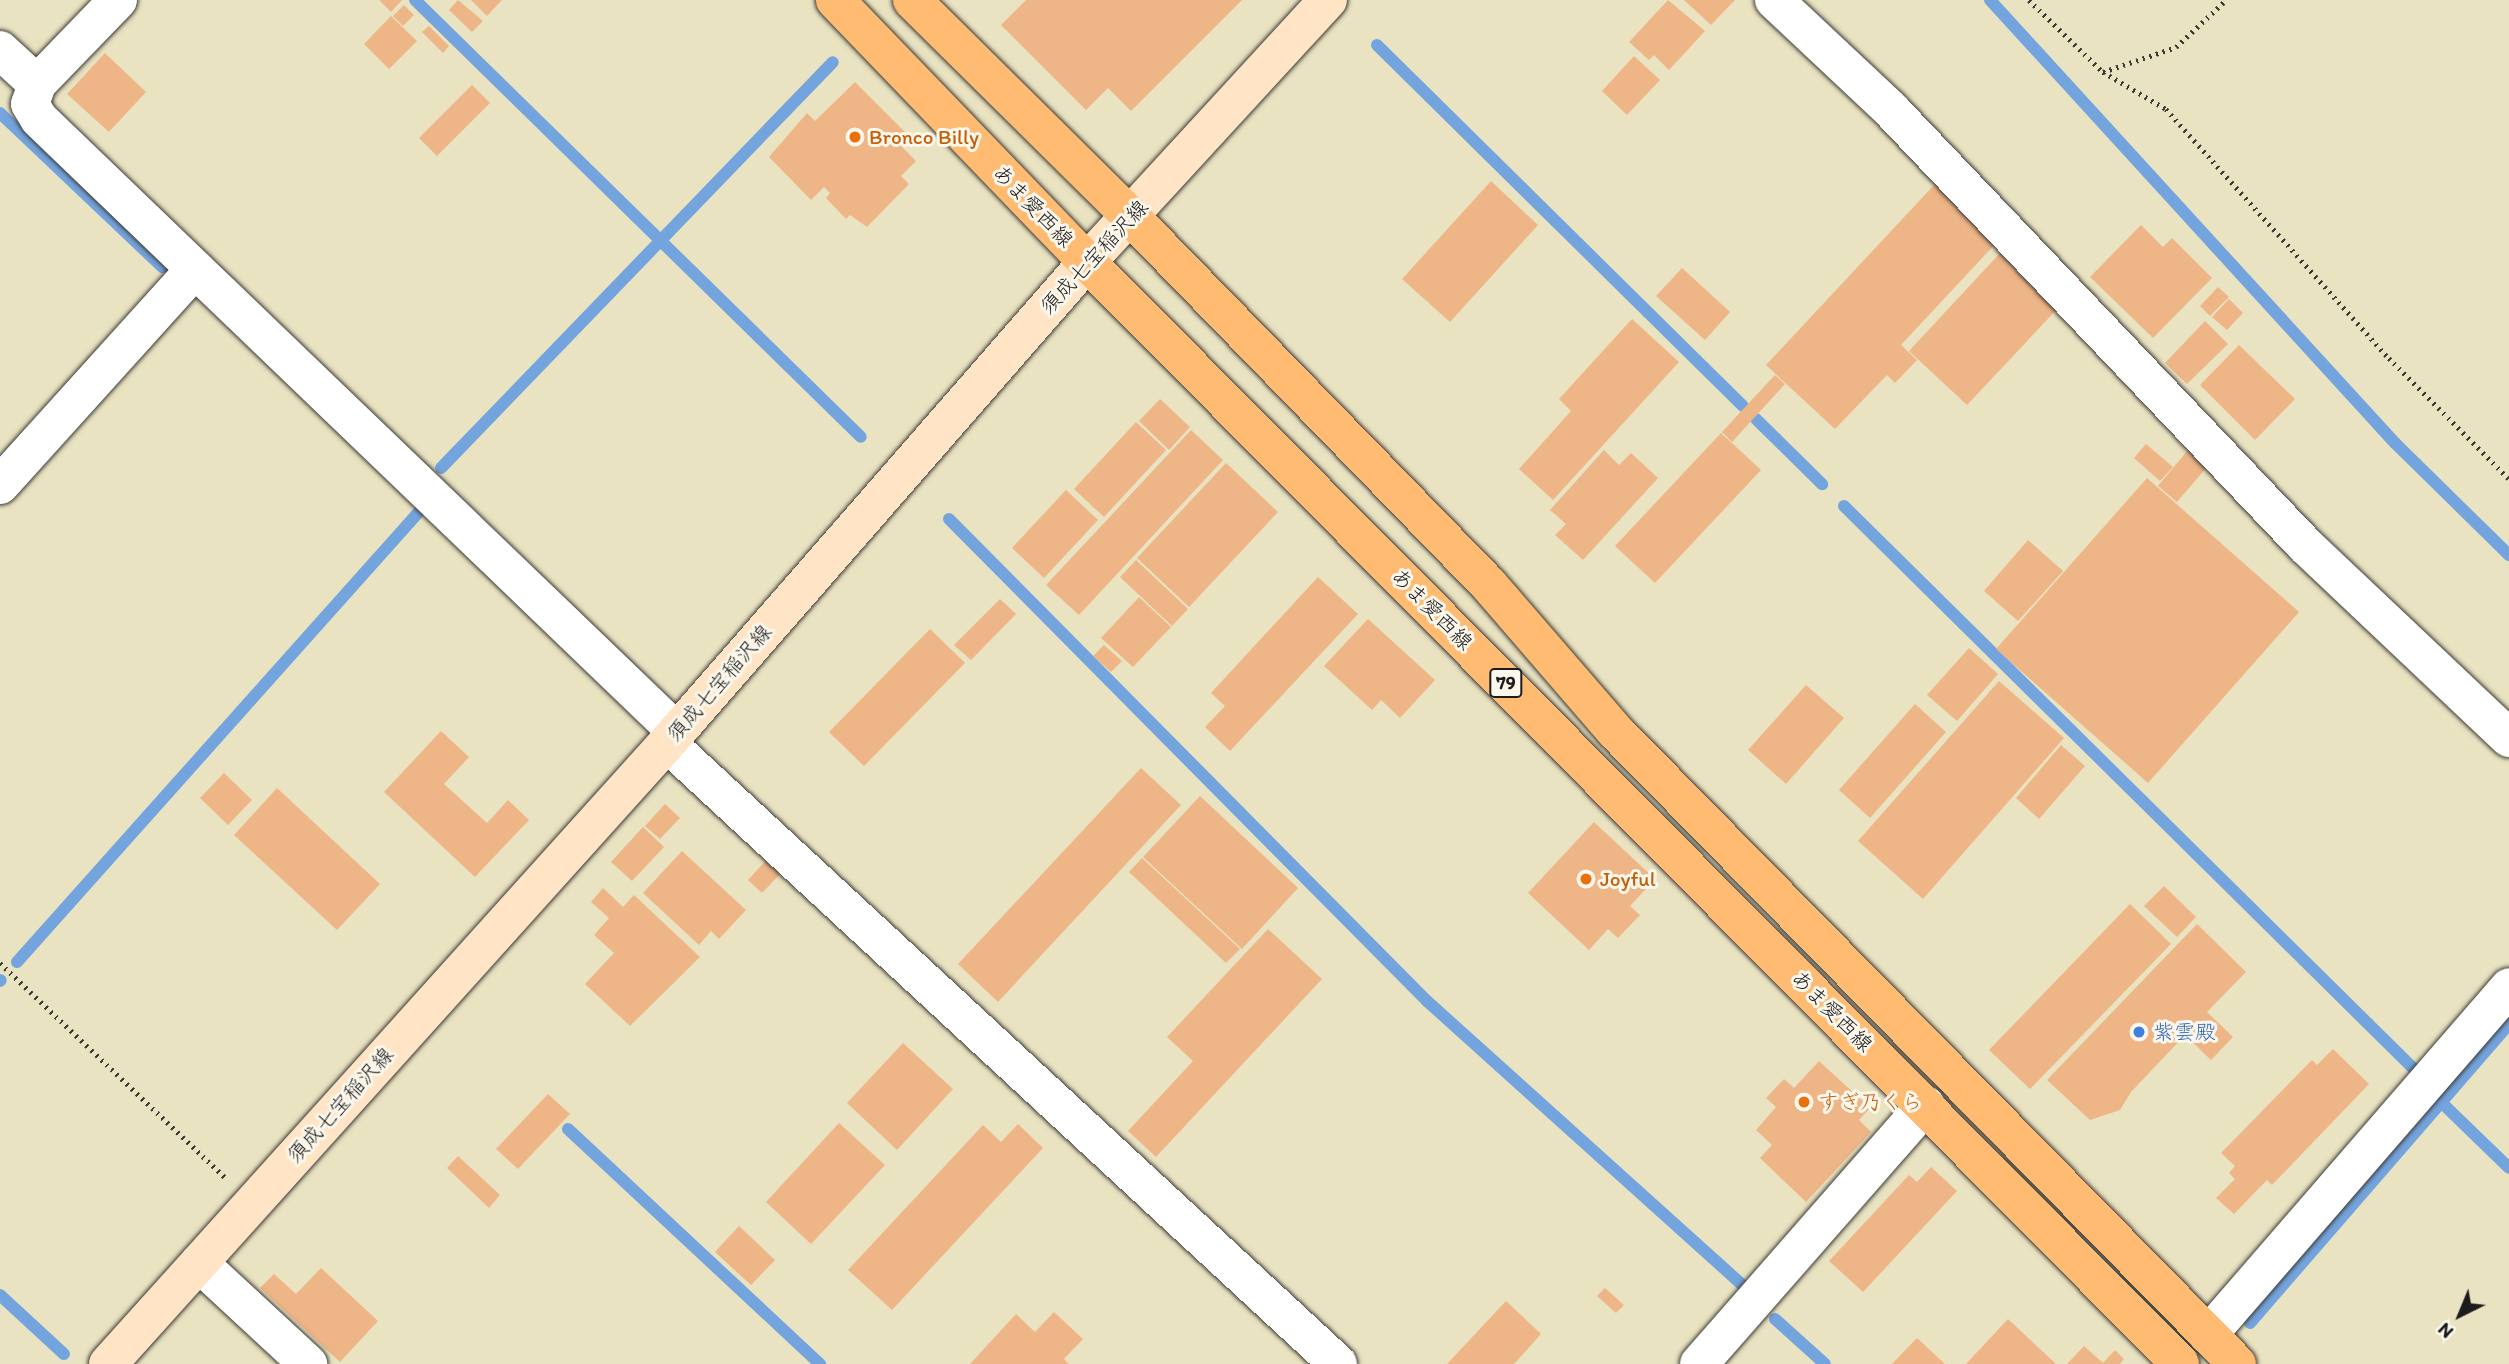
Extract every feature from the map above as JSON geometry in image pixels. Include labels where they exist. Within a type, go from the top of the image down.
[{"type":"main road","name":"あま愛西線","points":[[835,0],[1087,262],[2180,1364]]},
{"type":"main road","name":"あま愛西線","points":[[912,0],[1131,217],[1489,585],[1616,732],[2237,1364]]},
{"type":"main road","name":"須成七宝稲沢線","points":[[108,1364],[672,737],[1087,262],[1328,0]]},
{"type":"street","points":[[118,0],[37,84],[30,104],[39,119],[195,268],[672,737],[1338,1364]]},
{"type":"street","points":[[1774,0],[1900,120],[2305,545],[2509,738]]},
{"type":"street","points":[[0,50],[37,84]]},
{"type":"street","points":[[0,485],[195,268]]},
{"type":"street","points":[[2208,1335],[2509,987]]},
{"type":"street","points":[[1699,1364],[1926,1105]]},
{"type":"street","points":[[199,1263],[308,1364]]},
{"type":"path","points":[[2029,0],[2103,72],[2166,109],[2389,358],[2509,479]]},
{"type":"path","points":[[2103,72],[2176,47],[2226,0]]},
{"type":"path","points":[[0,963],[252,1202]]},
{"type":"building","points":[[379,0],[402,0],[391,12]]},
{"type":"building","points":[[458,0],[483,21],[472,32],[449,10]]},
{"type":"building","points":[[471,0],[502,0],[487,16]]},
{"type":"building","points":[[1026,0],[1242,0],[1131,111],[1108,88],[1086,110],[1001,25]]},
{"type":"building","points":[[1668,0],[1705,31],[1669,70],[1654,55],[1649,60],[1629,42]]},
{"type":"building","points":[[1684,0],[1735,0],[1711,25]]},
{"type":"building","points":[[404,5],[414,15],[403,26],[393,16]]},
{"type":"building","points":[[391,16],[417,41],[389,69],[364,44]]},
{"type":"building","points":[[429,26],[449,46],[443,53],[422,32]]},
{"type":"building","points":[[105,53],[146,92],[109,132],[67,94]]},
{"type":"building","points":[[1634,56],[1660,80],[1627,115],[1602,91]]},
{"type":"building","points":[[855,82],[910,137],[901,146],[916,161],[901,176],[909,184],[867,227],[850,215],[846,219],[826,198],[830,193],[824,187],[811,200],[769,157],[807,113],[815,121]]},
{"type":"building","points":[[472,85],[490,103],[437,156],[419,138]]},
{"type":"building","points":[[1491,181],[1538,225],[1450,322],[1402,279]]},
{"type":"building","points":[[1935,184],[1997,242],[1901,345],[1917,360],[1895,383],[1887,375],[1835,429],[1766,365]]},
{"type":"building","points":[[2141,225],[2163,247],[2172,238],[2212,278],[2153,338],[2090,277]]},
{"type":"building","points":[[2002,251],[2060,306],[1967,405],[1909,351]]},
{"type":"building","points":[[1682,268],[1730,312],[1705,340],[1656,296]]},
{"type":"building","points":[[2218,287],[2229,297],[2210,316],[2200,306]]},
{"type":"building","points":[[2229,299],[2243,313],[2227,330],[2212,317]]},
{"type":"building","points":[[1632,319],[1679,362],[1553,500],[1519,469],[1571,411],[1559,399]]},
{"type":"building","points":[[2205,321],[2228,344],[2187,384],[2165,363]]},
{"type":"building","points":[[2239,345],[2295,399],[2255,440],[2200,385]]},
{"type":"building","points":[[1775,375],[1785,384],[1732,442],[1722,432]]},
{"type":"building","points":[[1160,399],[1190,427],[1169,450],[1139,421]]},
{"type":"building","points":[[1136,422],[1166,450],[1104,517],[1074,489]]},
{"type":"building","points":[[1191,430],[1223,460],[1079,615],[1046,585]]},
{"type":"building","points":[[1721,433],[1761,470],[1655,583],[1615,546]]},
{"type":"building","points":[[2146,444],[2173,467],[2160,481],[2134,458]]},
{"type":"building","points":[[1604,450],[1619,465],[1631,453],[1658,478],[1583,560],[1555,535],[1566,524],[1550,510]]},
{"type":"building","points":[[2188,450],[2207,467],[2177,502],[2158,486]]},
{"type":"building","points":[[1226,463],[1278,512],[1189,607],[1137,558]]},
{"type":"building","points":[[2147,478],[2299,612],[2148,783],[1996,649]]},
{"type":"building","points":[[1066,490],[1098,520],[1044,578],[1012,548]]},
{"type":"building","points":[[2028,540],[2063,571],[2018,621],[1984,591]]},
{"type":"building","points":[[1136,560],[1188,609],[1172,626],[1120,577]]},
{"type":"building","points":[[1318,577],[1358,614],[1230,751],[1205,727],[1225,706],[1211,693]]},
{"type":"building","points":[[1139,597],[1171,627],[1133,667],[1101,638]]},
{"type":"building","points":[[1000,599],[1016,614],[971,660],[954,645]]},
{"type":"building","points":[[1368,619],[1435,680],[1400,718],[1381,700],[1372,710],[1324,666]]},
{"type":"building","points":[[930,629],[965,663],[864,766],[829,732]]},
{"type":"building","points":[[1104,645],[1122,661],[1111,672],[1093,656]]},
{"type":"building","points":[[1969,648],[1998,674],[1957,721],[1927,695]]},
{"type":"building","points":[[1999,681],[2064,738],[1923,899],[1858,841]]},
{"type":"building","points":[[1806,685],[1844,718],[1786,784],[1748,750]]},
{"type":"building","points":[[1915,704],[1946,732],[1870,818],[1839,790]]},
{"type":"building","points":[[441,731],[469,757],[444,784],[487,823],[508,800],[529,820],[475,877],[384,792]]},
{"type":"building","points":[[2061,745],[2085,766],[2039,819],[2016,798]]},
{"type":"building","points":[[1141,768],[1181,805],[998,1002],[958,964]]},
{"type":"building","points":[[224,773],[252,800],[228,825],[200,798]]},
{"type":"building","points":[[277,788],[380,884],[337,930],[234,835]]},
{"type":"building","points":[[1200,796],[1298,888],[1242,949],[1143,857]]},
{"type":"building","points":[[665,804],[680,818],[660,839],[645,826]]},
{"type":"building","points":[[1594,822],[1655,879],[1630,906],[1640,915],[1618,938],[1608,929],[1589,950],[1528,893]]},
{"type":"building","points":[[643,827],[664,847],[632,881],[611,862]]},
{"type":"building","points":[[682,851],[746,910],[719,939],[711,931],[699,945],[643,893]]},
{"type":"building","points":[[770,856],[785,869],[762,893],[748,880]]},
{"type":"building","points":[[1142,858],[1240,949],[1226,963],[1129,872]]},
{"type":"building","points":[[2164,886],[2196,917],[2177,937],[2144,906]]},
{"type":"building","points":[[603,888],[623,907],[634,895],[700,957],[630,1026],[585,984],[614,953],[594,935],[609,918],[591,902]]},
{"type":"building","points":[[2130,904],[2171,944],[2030,1089],[1989,1050]]},
{"type":"building","points":[[2197,924],[2246,972],[2207,1012],[2233,1037],[2211,1060],[2185,1035],[2131,1092],[2120,1110],[2090,1120],[2047,1080]]},
{"type":"building","points":[[1268,929],[1322,979],[1156,1157],[1128,1131],[1193,1061],[1167,1037]]},
{"type":"building","points":[[903,1043],[953,1089],[897,1150],[847,1103]]},
{"type":"building","points":[[2333,1049],[2369,1084],[2272,1185],[2267,1180],[2234,1214],[2216,1198],[2235,1179],[2229,1173],[2235,1166],[2221,1153],[2312,1060],[2317,1065]]},
{"type":"building","points":[[1819,1061],[1870,1108],[1859,1120],[1871,1132],[1806,1202],[1760,1158],[1772,1145],[1756,1130],[1776,1107],[1766,1098],[1784,1079],[1794,1088]]},
{"type":"building","points":[[548,1094],[570,1114],[518,1169],[496,1149]]},
{"type":"building","points":[[839,1123],[885,1165],[811,1244],[766,1202]]},
{"type":"building","points":[[1018,1124],[1043,1148],[892,1310],[848,1270],[983,1125],[1001,1142]]},
{"type":"building","points":[[458,1156],[500,1195],[489,1208],[447,1168]]},
{"type":"building","points":[[1931,1167],[1957,1191],[1863,1292],[1829,1261],[1909,1175],[1917,1182]]},
{"type":"building","points":[[739,1226],[775,1260],[751,1285],[715,1252]]},
{"type":"building","points":[[321,1268],[378,1321],[340,1362],[260,1288],[274,1274],[296,1294]]},
{"type":"building","points":[[1605,1288],[1624,1305],[1616,1313],[1597,1296]]},
{"type":"building","points":[[1506,1301],[1541,1334],[1514,1364],[1447,1364]]},
{"type":"building","points":[[1054,1312],[1083,1339],[1064,1359],[1069,1364],[970,1364],[1016,1314],[1035,1332]]},
{"type":"building","points":[[2008,1319],[2056,1364],[1966,1364]]},
{"type":"building","points":[[1917,1338],[1945,1364],[1892,1364]]},
{"type":"building","points":[[2084,1346],[2103,1363],[2115,1350],[2124,1359],[2120,1364],[2067,1364]]},
{"type":"waterway","points":[[415,0],[861,437]]},
{"type":"waterway","points":[[1990,0],[2395,443],[2509,555]]},
{"type":"waterway","points":[[1377,45],[1743,406]]},
{"type":"waterway","points":[[441,468],[833,62]]},
{"type":"waterway","points":[[0,113],[162,267]]},
{"type":"waterway","points":[[1756,419],[1822,484]]},
{"type":"waterway","points":[[17,962],[425,505]]},
{"type":"waterway","points":[[1844,506],[2413,1068]]},
{"type":"waterway","points":[[949,519],[1427,1001],[1742,1285]]},
{"type":"waterway","points":[[2250,1323],[2509,1024]]},
{"type":"waterway","points":[[2442,1103],[2509,1168]]},
{"type":"waterway","points":[[568,1129],[820,1364]]},
{"type":"waterway","points":[[0,1295],[64,1354]]},
{"type":"waterway","points":[[1775,1319],[1825,1364]]},
{"type":"place","name":"Bronco Billy","points":[[855,137]]},
{"type":"place","name":"Joyful","points":[[1586,879]]},
{"type":"place","name":"紫雲殿","points":[[2139,1032]]},
{"type":"place","name":"すぎ乃くら","points":[[1804,1102]]}]
